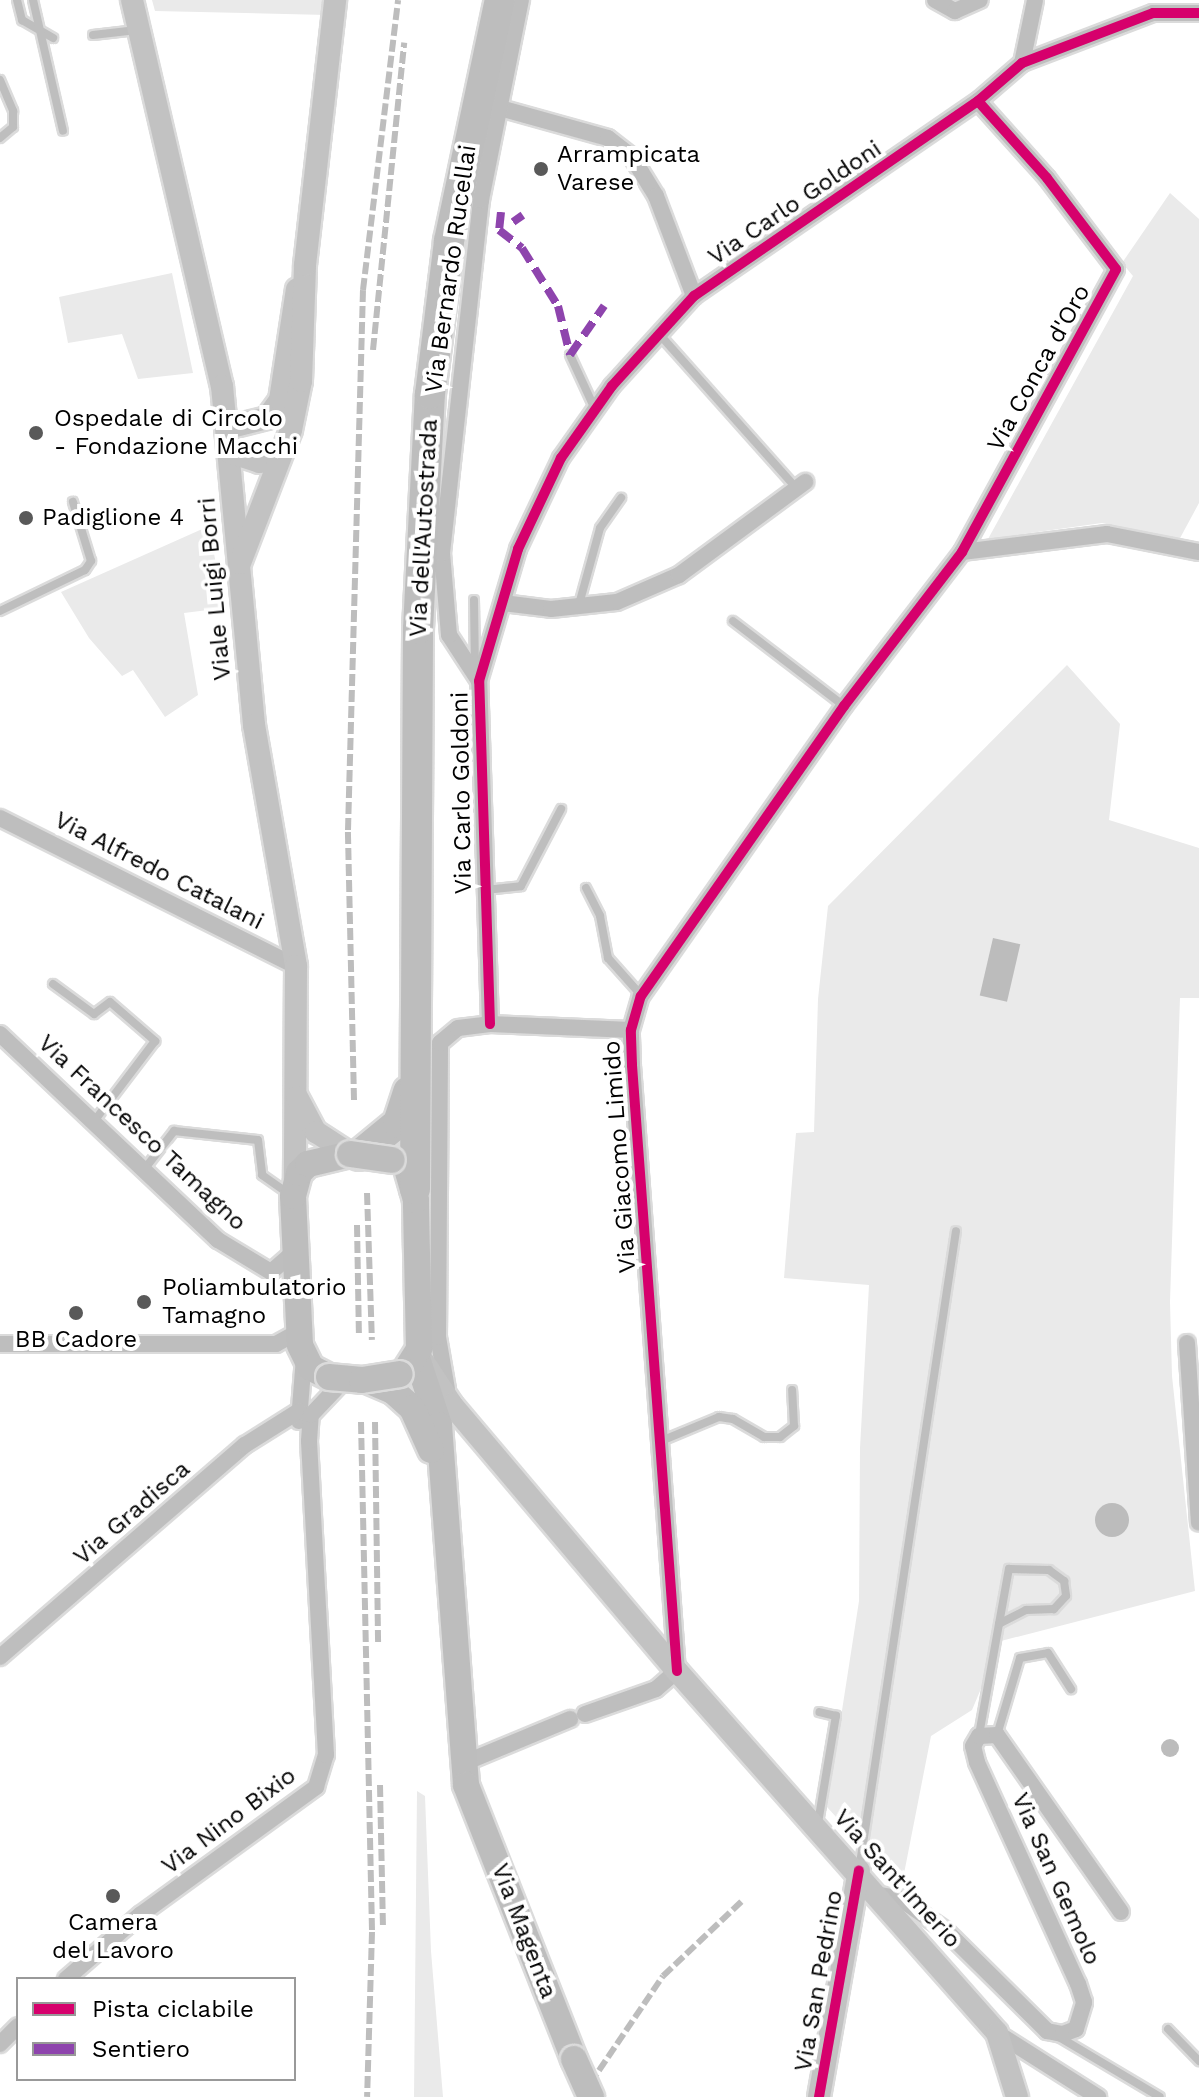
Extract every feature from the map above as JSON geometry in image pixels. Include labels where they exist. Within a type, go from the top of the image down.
[{"type":"highway","name":"Via dell'Autostrada","points":[[414,1062],[418,629],[430,394],[449,241],[500,0]]},
{"type":"highway","points":[[354,1154],[398,1123],[414,1062]]},
{"type":"highway","points":[[414,1062],[415,1189]]},
{"type":"main road","points":[[301,1345],[292,1254],[294,1190],[308,1164],[354,1154],[392,1160],[406,1170],[415,1189]]},
{"type":"main road","name":"Via Magenta","points":[[415,1189],[412,1362],[436,1413],[466,1785],[591,2097]]},
{"type":"main road","name":"Via Magenta","points":[[301,1345],[347,1379],[393,1391],[412,1408],[441,1467]]},
{"type":"main road","points":[[347,1379],[412,1362]]},
{"type":"street","name":"Viale Luigi Borri","points":[[132,0],[220,375],[254,725],[296,966],[294,1190]]},
{"type":"street","points":[[237,572],[283,451],[303,369],[305,265],[335,0]]},
{"type":"street","name":"Via Bernardo Rucellai","points":[[477,680],[449,635],[442,553],[481,200],[521,0]]},
{"type":"street","points":[[935,0],[955,11],[980,0]]},
{"type":"street","points":[[1022,63],[1035,0]]},
{"type":"street","name":"Via Carlo Goldoni","points":[[490,1024],[477,680],[518,549],[561,458],[595,410],[694,296],[978,101],[1022,63],[1153,13],[1199,13]]},
{"type":"street","name":"Via Conca d'Oro","points":[[962,552],[1116,269],[1047,178],[978,101]]},
{"type":"street","points":[[500,108],[608,138],[632,157],[656,196],[694,296]]},
{"type":"street","points":[[227,428],[267,418],[280,400],[290,320],[305,265]]},
{"type":"street","points":[[229,452],[259,462],[283,451]]},
{"type":"street","points":[[503,603],[578,609],[617,602],[679,575],[801,486]]},
{"type":"street","points":[[962,552],[1107,534],[1198,549]]},
{"type":"street","name":"Via Giacomo Limido","points":[[677,1671],[631,1030],[641,996],[844,706],[962,552]]},
{"type":"street","name":"Via Alfredo Catalani","points":[[0,818],[296,966]]},
{"type":"street","points":[[451,1402],[438,1337],[438,1050],[442,1039],[458,1028],[490,1024],[631,1030]]},
{"type":"street","name":"Via Francesco Tamagno","points":[[0,1034],[92,1125],[218,1240],[260,1268],[280,1269],[292,1254]]},
{"type":"street","name":"Viale Luigi Borri","points":[[293,1084],[311,1127],[354,1154]]},
{"type":"street","points":[[1187,1343],[1199,1523]]},
{"type":"street","points":[[0,1344],[301,1345]]},
{"type":"street","name":"Via Nino Bixio","points":[[68,1977],[140,1915],[316,1787],[326,1755],[308,1461],[299,1411],[301,1345]]},
{"type":"street","name":"Via Sant'Imerio","points":[[412,1362],[451,1402],[677,1671],[859,1871],[997,2033],[1098,2097]]},
{"type":"street","name":"Via Nino Bixio","points":[[308,1461],[311,1415],[347,1379]]},
{"type":"street","name":"Via Gradisca","points":[[0,1657],[245,1445],[299,1411]]},
{"type":"street","points":[[464,1763],[656,1689],[677,1671]]},
{"type":"street","points":[[979,1736],[997,1735]]},
{"type":"street","name":"Via San Gemolo","points":[[997,1735],[1121,1912]]},
{"type":"street","name":"Via San Gemolo","points":[[979,1736],[973,1746],[977,1762],[1084,2002],[1076,2029],[1055,2033]]},
{"type":"street","name":"Via San Pedrino","points":[[819,2097],[859,1871]]},
{"type":"street","points":[[879,1895],[899,1898],[945,1930],[1031,2018],[1055,2033]]},
{"type":"street","points":[[0,2044],[16,2028]]},
{"type":"street","points":[[997,2033],[1017,2097]]},
{"type":"lane","points":[[17,0],[22,20],[40,27],[53,38]]},
{"type":"lane","points":[[33,0],[63,131]]},
{"type":"lane","points":[[93,35],[138,30]]},
{"type":"lane","points":[[0,80],[13,111],[13,127],[0,138]]},
{"type":"lane","points":[[660,335],[801,486]]},
{"type":"lane","points":[[570,355],[595,410]]},
{"type":"lane","points":[[578,609],[600,528],[621,498]]},
{"type":"lane","points":[[0,611],[85,570],[91,561],[73,502]]},
{"type":"lane","points":[[474,600],[477,680]]},
{"type":"lane","points":[[733,621],[844,706]]},
{"type":"lane","points":[[484,891],[521,886],[561,809]]},
{"type":"lane","points":[[586,888],[600,916],[608,958],[641,996]]},
{"type":"lane","points":[[53,984],[94,1014],[110,1002],[155,1041],[92,1125]]},
{"type":"lane","points":[[143,1172],[174,1131],[258,1140],[262,1175],[294,1190]]},
{"type":"lane","points":[[859,1871],[956,1231]]},
{"type":"lane","points":[[660,1441],[719,1417],[733,1419],[764,1437],[780,1437],[794,1426],[792,1390]]},
{"type":"lane","points":[[979,1736],[999,1624],[1009,1569],[1049,1570],[1064,1581],[1066,1596],[1054,1609],[1026,1610],[999,1624]]},
{"type":"lane","points":[[997,1735],[1020,1658],[1048,1653],[1071,1689]]},
{"type":"lane","points":[[817,1828],[836,1716],[819,1712]]},
{"type":"lane","points":[[1168,2029],[1199,2061]]},
{"type":"lane","points":[[1055,2033],[1160,2097]]},
{"type":"shaded area","points":[[152,0],[328,0],[327,15],[155,11]]},
{"type":"shaded area","points":[[1170,193],[1199,219],[1199,503],[1179,540],[1102,523],[988,539],[1133,276],[1122,263]]},
{"type":"shaded area","points":[[172,273],[193,373],[138,379],[122,334],[68,343],[59,297]]},
{"type":"shaded area","points":[[209,526],[224,608],[184,613],[198,695],[165,717],[133,670],[122,676],[89,638],[61,592]]},
{"type":"shaded area","points":[[1067,665],[1120,724],[1109,820],[1199,848],[1199,998],[1180,998],[1170,1302],[1172,1376],[1195,1591],[1001,1641],[972,1710],[931,1736],[901,1889],[827,1807],[859,1601],[860,1448],[869,1285],[784,1278],[796,1133],[814,1132],[818,999],[828,906]]},
{"type":"shaded area","points":[[993,938],[1020,944],[1007,1002],[980,995]]},
{"type":"shaded area","points":[[1112,1503],[1124,1508],[1129,1520],[1124,1532],[1112,1537],[1100,1532],[1095,1520],[1100,1508]]},
{"type":"shaded area","points":[[1166,1739],[1174,1739],[1179,1748],[1177,1755],[1166,1757],[1161,1752],[1161,1744]]},
{"type":"shaded area","points":[[417,1791],[425,1796],[431,1951],[443,2097],[414,2097]]},
{"type":"railway","points":[[354,1100],[348,830],[363,290],[398,0]]},
{"type":"railway","points":[[373,350],[404,43]]},
{"type":"railway","points":[[367,1193],[372,1340]]},
{"type":"railway","points":[[357,1225],[359,1337]]},
{"type":"railway","points":[[361,1422],[372,1932],[367,2097]]},
{"type":"railway","points":[[375,1422],[378,1645]]},
{"type":"railway","points":[[380,1785],[383,1925]]},
{"type":"railway","points":[[581,2097],[663,1976],[743,1900]]},
{"type":"marked path","points":[[501,212],[499,230],[522,248],[558,306],[570,355]]},
{"type":"marked path","points":[[513,222],[523,215]]},
{"type":"marked path","points":[[570,355],[604,306]]},
{"type":"cycle path","points":[[490,1024],[479,681],[518,549],[561,458],[612,386],[694,296],[978,101],[1022,63],[1153,13],[1199,13]]},
{"type":"cycle path","points":[[677,1671],[632,1065],[631,1030],[641,996],[844,706],[962,552],[1116,269],[1047,178],[978,101]]},
{"type":"cycle path","points":[[819,2097],[859,1871]]},
{"type":"place","name":"Arrampicata Varese","points":[[541,169]]},
{"type":"place","name":"Ospedale di Circolo - Fondazione Macchi","points":[[36,433]]},
{"type":"place","name":"Padiglione 4","points":[[26,518]]},
{"type":"place","name":"Poliambulatorio Tamagno","points":[[144,1302]]},
{"type":"place","name":"BB Cadore","points":[[76,1313]]},
{"type":"place","name":"Camera del Lavoro","points":[[113,1896]]}]
